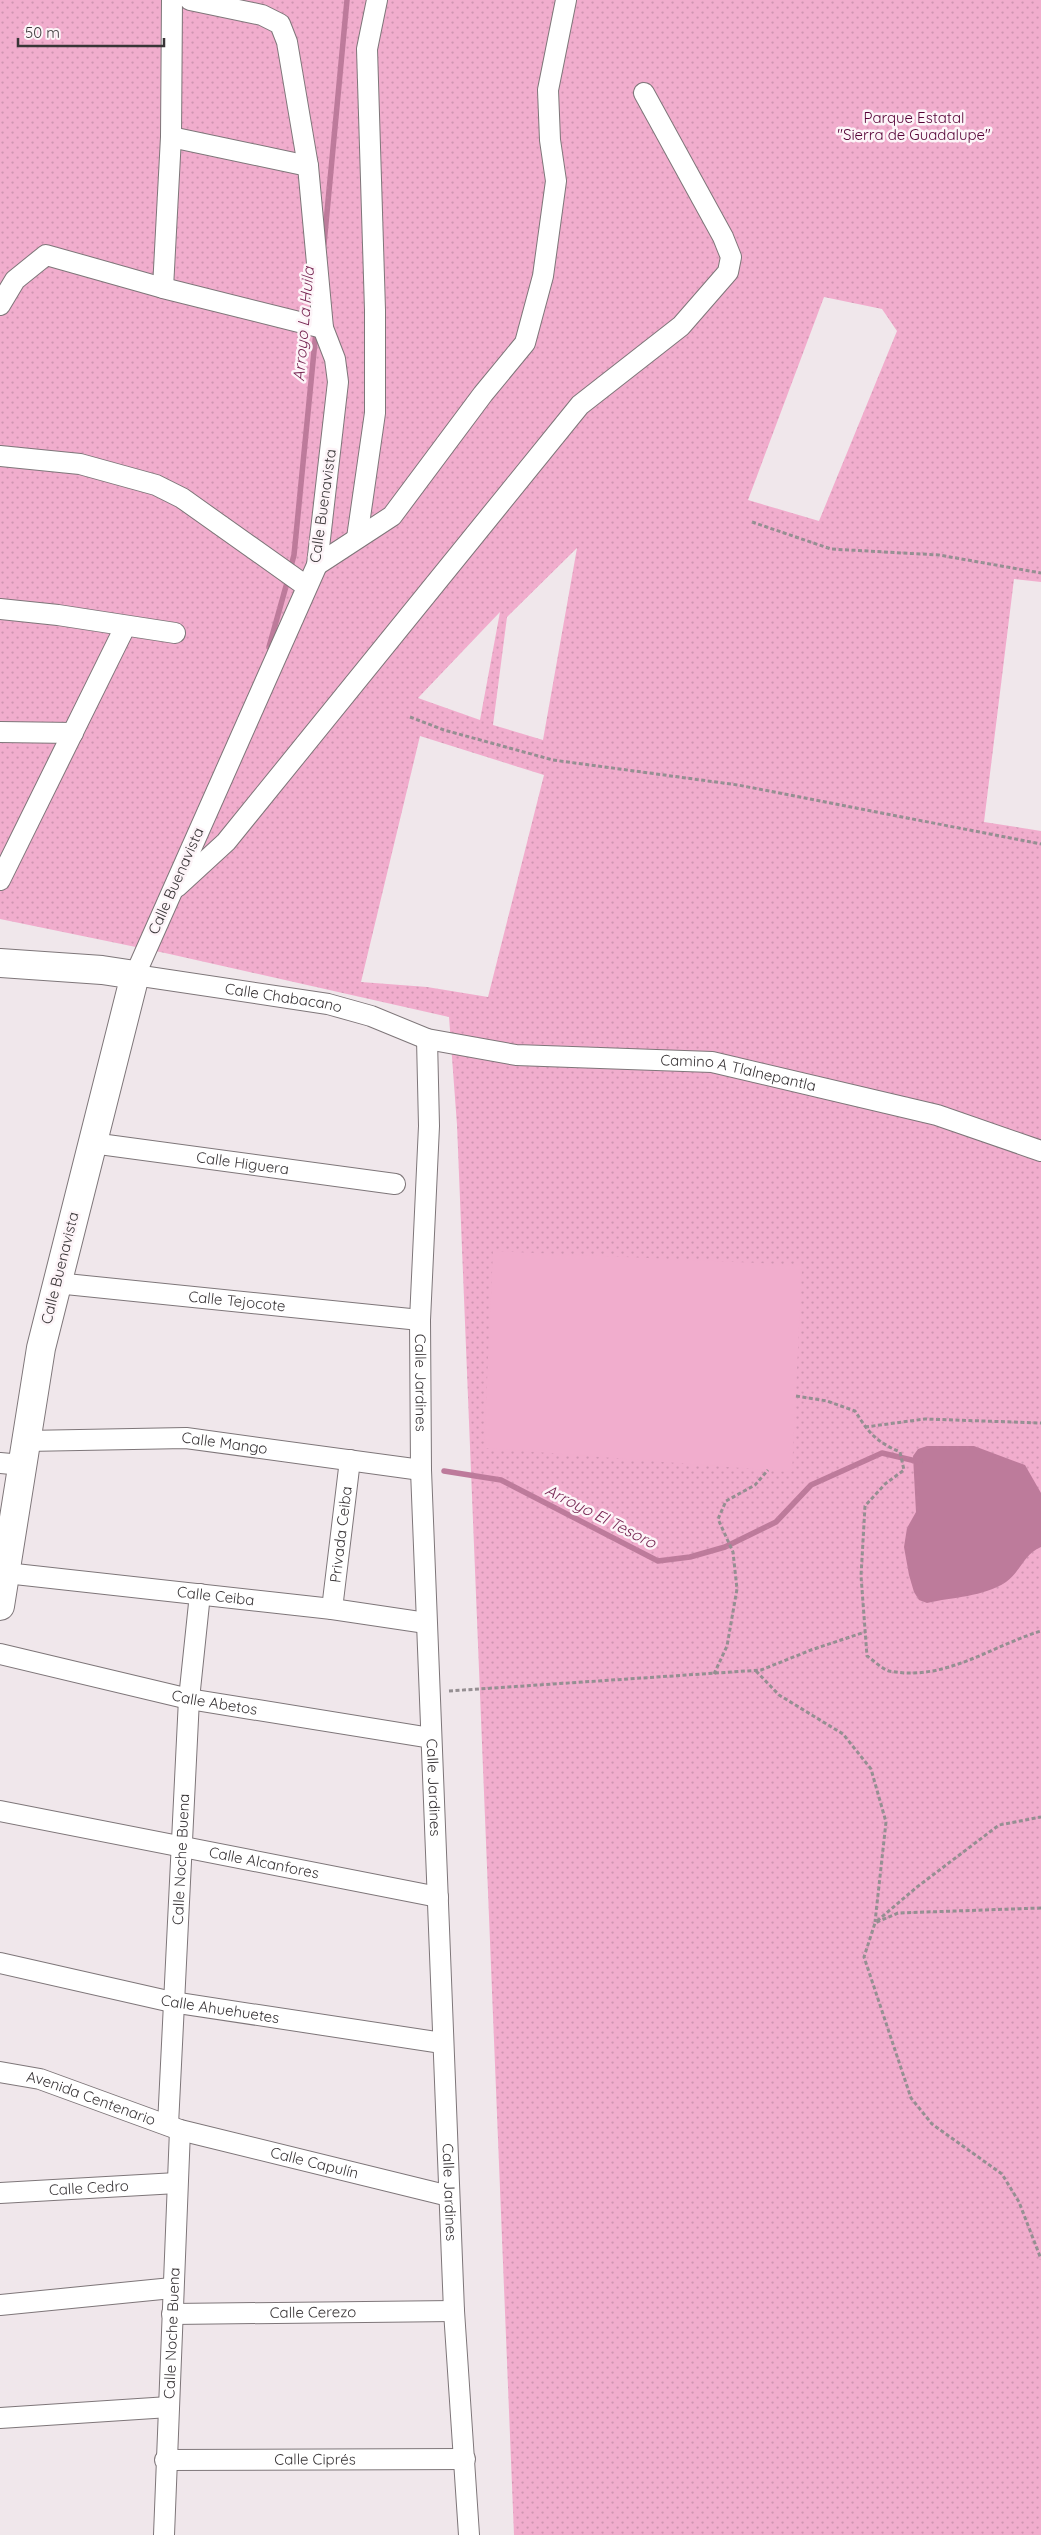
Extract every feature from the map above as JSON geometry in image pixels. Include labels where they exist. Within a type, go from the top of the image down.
[{"type":"street","points":[[163,288],[171,137],[172,0]]},
{"type":"street","name":"Calle Buenavista","points":[[0,1606],[6,1573],[16,1456],[56,1283],[135,975],[316,565],[338,382],[335,360],[323,328],[308,166],[287,42],[280,24],[262,15],[190,0]]},
{"type":"street","points":[[357,538],[375,413],[375,310],[367,49],[377,0]]},
{"type":"street","points":[[316,565],[392,516],[482,394],[525,343],[543,276],[556,181],[548,90],[566,0]]},
{"type":"street","points":[[171,892],[226,842],[580,405],[681,326],[728,272],[731,257],[723,237],[644,93]]},
{"type":"street","points":[[171,137],[308,166]]},
{"type":"street","points":[[0,305],[16,280],[46,255],[163,288],[323,328]]},
{"type":"street","points":[[0,456],[80,464],[156,485],[182,498],[306,586]]},
{"type":"street","points":[[0,609],[58,615],[175,634]]},
{"type":"street","points":[[0,880],[125,627]]},
{"type":"street","points":[[0,732],[72,733]]},
{"type":"street","points":[[0,964],[102,970],[135,975]]},
{"type":"street","name":"Calle Chabacano","points":[[135,975],[328,1004],[371,1016],[427,1039]]},
{"type":"street","name":"Camino A Tlalnepantla","points":[[427,1039],[516,1055],[712,1062],[937,1115],[1041,1151]]},
{"type":"street","name":"Calle Jardines","points":[[427,1039],[429,1126],[420,1320],[421,1470],[454,2312],[469,2535]]},
{"type":"street","name":"Calle Higuera","points":[[92,1143],[395,1184]]},
{"type":"street","name":"Calle Tejocote","points":[[56,1283],[420,1320]]},
{"type":"street","name":"Calle Mango","points":[[16,1456],[186,1438],[421,1470]]},
{"type":"street","name":"Privada Ceiba","points":[[332,1609],[350,1460]]},
{"type":"street","name":"Calle Ceiba","points":[[6,1573],[332,1609],[426,1623]]},
{"type":"street","name":"Calle Noche Buena","points":[[164,2535],[165,2460],[169,2407],[177,2183],[172,2002],[189,1699],[200,1594]]},
{"type":"street","name":"Calle Abetos","points":[[0,1654],[189,1699],[431,1738]]},
{"type":"street","name":"Calle Alcanfores","points":[[0,1811],[438,1898]]},
{"type":"street","name":"Calle Ahuehuetes","points":[[0,1963],[172,2002],[442,2043]]},
{"type":"street","name":"Avenida Centenario","points":[[0,2072],[40,2079],[174,2127]]},
{"type":"street","name":"Calle Capulín","points":[[174,2127],[449,2196]]},
{"type":"street","name":"Calle Cedro","points":[[0,2193],[177,2183]]},
{"type":"street","points":[[0,2305],[172,2288]]},
{"type":"street","name":"Calle Cerezo","points":[[172,2314],[454,2312]]},
{"type":"street","points":[[0,2418],[169,2407]]},
{"type":"street","name":"Calle Ciprés","points":[[165,2460],[465,2459]]},
{"type":"path","points":[[752,522],[831,549],[939,555],[1041,573]]},
{"type":"path","points":[[410,717],[444,730],[553,760],[738,784],[1041,844]]},
{"type":"path","points":[[796,1396],[827,1402],[855,1411],[865,1427],[880,1444],[900,1452],[904,1470],[885,1484],[865,1506],[861,1576],[867,1656],[888,1671],[929,1672],[961,1665],[986,1651],[1041,1631]]},
{"type":"path","points":[[865,1427],[925,1419],[1041,1422]]},
{"type":"path","points":[[713,1674],[727,1646],[737,1589],[733,1552],[718,1519],[726,1501],[755,1485],[768,1470]]},
{"type":"path","points":[[429,1692],[756,1671],[866,1632]]},
{"type":"path","points":[[756,1671],[779,1695],[843,1734],[871,1769],[886,1822],[875,1923],[864,1958],[911,2098],[932,2124],[1002,2174],[1019,2202],[1041,2260]]},
{"type":"path","points":[[875,1923],[917,1887],[998,1825],[1041,1817]]},
{"type":"path","points":[[875,1923],[898,1913],[1041,1908]]},
{"type":"green space","name":"Parque Estatal \"Sierra de Guadalupe\"","points":[[0,0],[1041,0],[1041,582],[1014,579],[984,822],[1041,831],[1041,2535],[514,2535],[457,1125],[449,1017],[165,953],[0,919]],"holes":[[[824,297],[882,309],[897,331],[819,521],[748,500]],[[577,548],[543,740],[493,725],[507,617]],[[500,612],[480,720],[418,698]],[[420,736],[544,775],[488,997],[427,987],[361,982]]]},
{"type":"green space","points":[[493,1251],[802,1265],[792,1472],[484,1448]]},
{"type":"shaded area","points":[[927,1446],[974,1446],[1025,1465],[1041,1493],[1041,1547],[1027,1558],[1011,1578],[997,1587],[978,1594],[927,1603],[919,1600],[914,1592],[904,1547],[907,1528],[916,1512],[913,1456],[918,1449]]},
{"type":"waterway","name":"Arroyo La Huila","points":[[324,244],[347,0]]},
{"type":"waterway","name":"Arroyo La Huila","points":[[290,570],[294,555],[316,331]]},
{"type":"waterway","name":"Arroyo La Huila","points":[[269,647],[288,579]]},
{"type":"waterway","name":"Arroyo El Tesoro","points":[[444,1471],[501,1480],[658,1561],[690,1557],[725,1547],[776,1522],[811,1485],[882,1453],[920,1462]]}]
